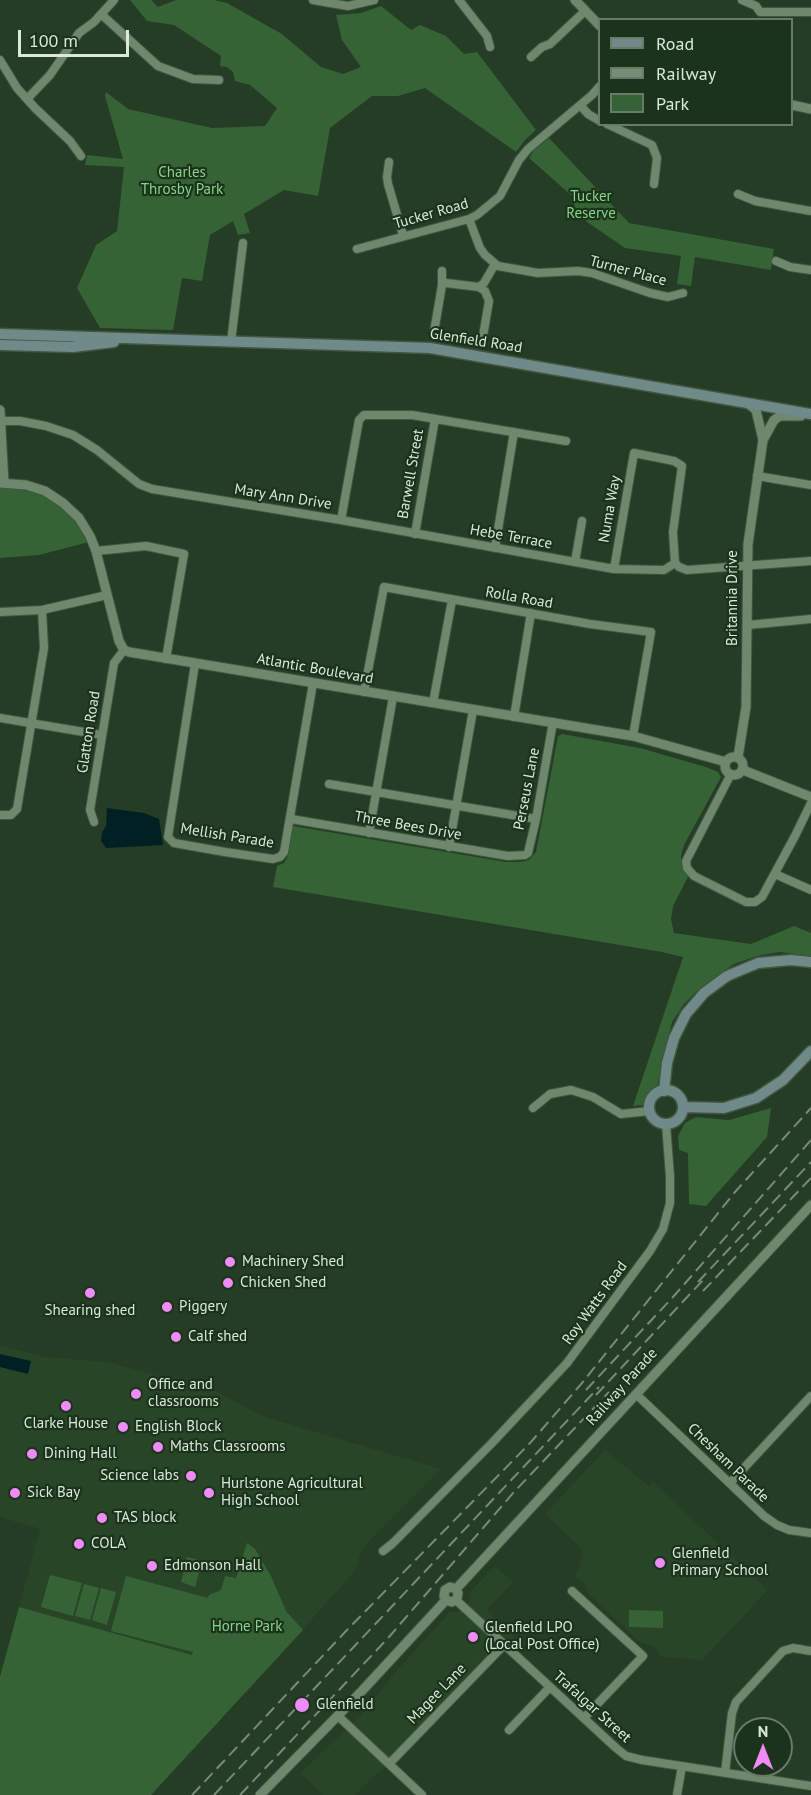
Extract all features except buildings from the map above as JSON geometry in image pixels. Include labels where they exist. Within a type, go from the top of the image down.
[{"type":"main road","name":"Glenfield Road","points":[[0,334],[430,348],[811,415]]},
{"type":"main road","name":"Glenfield Road","points":[[0,345],[73,347],[132,339]]},
{"type":"main road","points":[[664,1091],[670,1051],[680,1025],[694,1004],[709,988],[727,976],[758,963],[791,960],[811,962]]},
{"type":"main road","points":[[682,1107],[724,1108],[756,1098],[783,1080],[811,1051]]},
{"type":"main road","points":[[664,1091],[677,1095],[682,1107],[678,1119],[666,1124],[654,1119],[650,1111],[652,1098],[664,1091]]},
{"type":"street","points":[[27,99],[45,80],[79,33],[94,22],[114,0]]},
{"type":"street","points":[[313,0],[348,6],[374,0]]},
{"type":"street","points":[[459,0],[487,36],[490,47]]},
{"type":"street","points":[[575,0],[598,24]]},
{"type":"street","points":[[742,0],[756,6],[758,16],[811,12]]},
{"type":"street","points":[[531,57],[542,47],[550,44],[585,11]]},
{"type":"street","points":[[101,14],[158,66],[193,79],[219,80]]},
{"type":"street","points":[[0,60],[17,88],[70,141],[81,156]]},
{"type":"street","name":"Tucker Road","points":[[357,249],[469,219],[484,211],[500,196],[519,160],[528,149],[598,88]]},
{"type":"street","points":[[793,105],[811,109]]},
{"type":"street","points":[[580,106],[598,120]]},
{"type":"street","points":[[611,126],[652,145],[657,158],[654,184]]},
{"type":"street","points":[[389,162],[388,184],[404,236]]},
{"type":"street","points":[[738,194],[755,201],[811,211]]},
{"type":"street","points":[[469,219],[480,248],[495,264],[484,283],[479,287]]},
{"type":"street","points":[[231,342],[243,243]]},
{"type":"street","points":[[776,261],[790,267],[811,270]]},
{"type":"street","name":"Turner Place","points":[[495,264],[521,271],[592,273],[634,289],[668,297],[683,293]]},
{"type":"street","points":[[434,332],[442,285],[442,271]]},
{"type":"street","points":[[442,285],[446,283],[479,287],[485,291],[489,301],[482,342]]},
{"type":"street","name":"Britannia Drive","points":[[745,402],[756,410],[763,440]]},
{"type":"street","points":[[0,410],[2,483],[35,487],[63,503],[79,518],[96,551],[119,641],[124,650]]},
{"type":"street","name":"Mary Ann Drive","points":[[0,421],[46,426],[73,435],[97,450],[139,484],[152,489],[341,520],[359,420],[364,415],[412,415],[566,441]]},
{"type":"street","name":"Britannia Drive","points":[[738,757],[746,707],[747,566],[750,521],[763,440],[774,420],[780,416],[811,415]]},
{"type":"street","name":"Barwell Street","points":[[415,534],[435,419]]},
{"type":"street","points":[[495,548],[514,432]]},
{"type":"street","name":"Numa Way","points":[[614,569],[634,453],[674,461],[682,466],[673,532],[675,563]]},
{"type":"street","points":[[757,476],[811,485]]},
{"type":"street","name":"Hebe Terrace","points":[[341,520],[614,569],[664,570],[675,563]]},
{"type":"street","points":[[575,562],[582,521]]},
{"type":"street","points":[[96,551],[146,546],[184,554],[166,659]]},
{"type":"street","points":[[675,563],[687,570],[811,561]]},
{"type":"street","name":"Rolla Road","points":[[364,692],[384,587],[651,632],[633,736]]},
{"type":"street","points":[[0,612],[42,610],[107,595]]},
{"type":"street","points":[[433,704],[452,600]]},
{"type":"street","points":[[0,815],[11,815],[17,809],[44,648],[42,610]]},
{"type":"street","points":[[514,717],[531,613]]},
{"type":"street","points":[[748,625],[811,619]]},
{"type":"street","name":"Atlantic Boulevard","points":[[124,650],[195,664],[633,736],[726,762]]},
{"type":"street","name":"Glatton Road","points":[[94,822],[90,810],[114,663],[124,650]]},
{"type":"street","name":"Mellish Parade","points":[[195,664],[168,837],[174,843],[273,859],[280,857],[284,852],[313,683]]},
{"type":"street","points":[[369,833],[393,697]]},
{"type":"street","points":[[449,847],[472,710]]},
{"type":"street","points":[[0,718],[102,735]]},
{"type":"street","name":"Perseus Lane","points":[[520,856],[528,853],[553,722]]},
{"type":"street","points":[[731,757],[738,757],[743,763],[743,770],[738,774],[731,774],[726,769],[726,762],[731,757]]},
{"type":"street","points":[[743,770],[811,798]]},
{"type":"street","points":[[731,774],[689,854],[686,861],[687,868],[694,876],[750,903],[762,897],[811,803]]},
{"type":"street","points":[[329,784],[536,819]]},
{"type":"street","name":"Three Bees Drive","points":[[291,819],[449,847],[520,856]]},
{"type":"street","points":[[775,874],[811,890]]},
{"type":"street","points":[[533,1108],[550,1094],[572,1090],[593,1096],[621,1114],[650,1111]]},
{"type":"street","name":"Roy Watts Road","points":[[383,1551],[470,1465],[567,1363],[657,1240],[668,1216],[670,1203],[666,1124]]},
{"type":"street","name":"Railway Parade","points":[[451,1600],[458,1595],[456,1589],[811,1205]]},
{"type":"street","name":"Chesham Parade","points":[[636,1394],[764,1516],[789,1530],[811,1533]]},
{"type":"street","points":[[730,1483],[811,1396]]},
{"type":"street","points":[[572,1591],[643,1656],[584,1718]]},
{"type":"street","points":[[260,1795],[451,1600]]},
{"type":"street","name":"Trafalgar Street","points":[[451,1600],[505,1644],[626,1756],[811,1786]]},
{"type":"street","name":"Magee Lane","points":[[389,1764],[505,1644]]},
{"type":"street","points":[[725,1773],[732,1713],[739,1698],[783,1651],[793,1648],[811,1651]]},
{"type":"street","points":[[509,1730],[550,1688]]},
{"type":"street","points":[[338,1716],[422,1795]]},
{"type":"street","points":[[677,1795],[682,1766]]},
{"type":"shaded area","name":"Hurlstone Agricultural High School","points":[[0,1346],[46,1357],[108,1362],[218,1392],[262,1416],[441,1469],[371,1539],[360,1554],[355,1571],[262,1675],[19,1607],[40,1529],[0,1517]]},
{"type":"shaded area","name":"Glenfield Primary School","points":[[605,1450],[649,1486],[653,1482],[768,1590],[702,1660],[661,1657],[655,1647],[638,1641],[589,1594],[584,1582],[576,1577],[583,1550],[545,1514]]},
{"type":"shaded area","points":[[495,1566],[513,1582],[487,1610],[517,1639],[401,1757],[377,1773],[355,1795],[323,1795],[300,1773],[358,1718],[399,1668],[450,1612],[458,1612],[471,1600],[468,1594]]},
{"type":"green space","name":"Charles Throsby Park","points":[[130,0],[151,0],[158,7],[176,0],[214,0],[227,3],[282,34],[321,67],[343,74],[361,67],[342,40],[336,15],[361,13],[381,6],[411,30],[420,25],[446,36],[464,54],[477,52],[536,130],[516,152],[425,88],[398,96],[372,96],[330,128],[318,196],[284,190],[244,214],[250,233],[238,235],[233,221],[210,235],[202,281],[182,278],[173,330],[100,328],[77,288],[96,245],[117,231],[124,167],[85,165],[87,155],[123,159],[105,96],[106,92],[128,109],[212,128],[265,126],[277,108],[250,85],[235,81],[233,72],[227,67],[220,66],[221,56],[174,25],[147,21]]},
{"type":"green space","name":"Tucker Reserve","points":[[549,138],[629,223],[774,249],[771,270],[695,257],[691,286],[677,284],[681,256],[625,248],[577,215],[572,196],[529,158],[534,150]]},
{"type":"green space","points":[[9,487],[41,494],[69,512],[89,542],[39,555],[0,558],[0,488]]},
{"type":"green space","points":[[562,734],[640,748],[706,767],[718,772],[721,777],[684,845],[681,862],[689,875],[673,906],[671,919],[674,933],[751,944],[794,926],[811,933],[811,956],[779,952],[757,956],[734,964],[699,989],[684,1004],[672,1022],[657,1087],[644,1105],[633,1106],[683,957],[273,887],[277,866],[284,863],[287,858],[293,826],[506,862],[529,860],[536,852],[558,736]]},
{"type":"green space","points":[[771,1108],[767,1137],[706,1206],[689,1204],[688,1153],[679,1150],[678,1136],[685,1123],[696,1117],[729,1120]]},
{"type":"green space","name":"Horne Park","points":[[247,1543],[255,1549],[271,1576],[286,1611],[303,1630],[151,1795],[0,1795],[0,1677],[19,1607],[192,1655],[193,1652],[111,1631],[126,1576],[208,1598],[209,1595],[221,1590],[225,1576],[236,1578]]},
{"type":"green space","points":[[187,1557],[202,1561],[195,1587],[181,1582]]},
{"type":"green space","points":[[50,1575],[82,1583],[73,1616],[41,1607]]},
{"type":"green space","points":[[84,1584],[99,1588],[90,1620],[75,1616]]},
{"type":"green space","points":[[101,1588],[116,1592],[107,1625],[92,1620]]},
{"type":"green space","points":[[629,1610],[663,1611],[663,1628],[629,1627]]},
{"type":"water","points":[[107,808],[144,813],[159,819],[163,845],[106,848],[101,841],[102,832],[106,826]]},
{"type":"water","points":[[0,1354],[31,1361],[28,1374],[0,1367]]},
{"type":"railway","points":[[192,1795],[347,1630],[531,1442],[582,1383],[735,1192],[811,1108]]},
{"type":"railway","points":[[586,1390],[673,1297],[811,1140]]},
{"type":"railway","points":[[698,1282],[811,1162]]},
{"type":"railway","points":[[703,1291],[811,1178]]},
{"type":"railway","points":[[596,1395],[704,1279]]},
{"type":"railway","points":[[214,1795],[599,1387]]},
{"type":"railway","points":[[240,1795],[389,1637],[514,1492],[609,1392]]},
{"type":"place","name":"Machinery Shed","points":[[230,1262]]},
{"type":"place","name":"Chicken Shed","points":[[228,1283]]},
{"type":"place","name":"Shearing shed","points":[[90,1293]]},
{"type":"place","name":"Piggery","points":[[167,1307]]},
{"type":"place","name":"Calf shed","points":[[176,1337]]},
{"type":"place","name":"Office and classrooms","points":[[136,1394]]},
{"type":"place","name":"Clarke House","points":[[66,1406]]},
{"type":"place","name":"English Block","points":[[123,1427]]},
{"type":"place","name":"Maths Classrooms","points":[[158,1447]]},
{"type":"place","name":"Dining Hall","points":[[32,1454]]},
{"type":"place","name":"Science labs","points":[[191,1476]]},
{"type":"place","name":"Sick Bay","points":[[15,1493]]},
{"type":"place","name":"Hurlstone Agricultural High School","points":[[209,1493]]},
{"type":"place","name":"TAS block","points":[[102,1518]]},
{"type":"place","name":"COLA","points":[[79,1544]]},
{"type":"place","name":"Glenfield Primary School","points":[[660,1563]]},
{"type":"place","name":"Edmonson Hall","points":[[152,1566]]},
{"type":"place","name":"Glenfield LPO (Local Post Office)","points":[[473,1637]]},
{"type":"place","name":"Glenfield","points":[[302,1705]]}]
